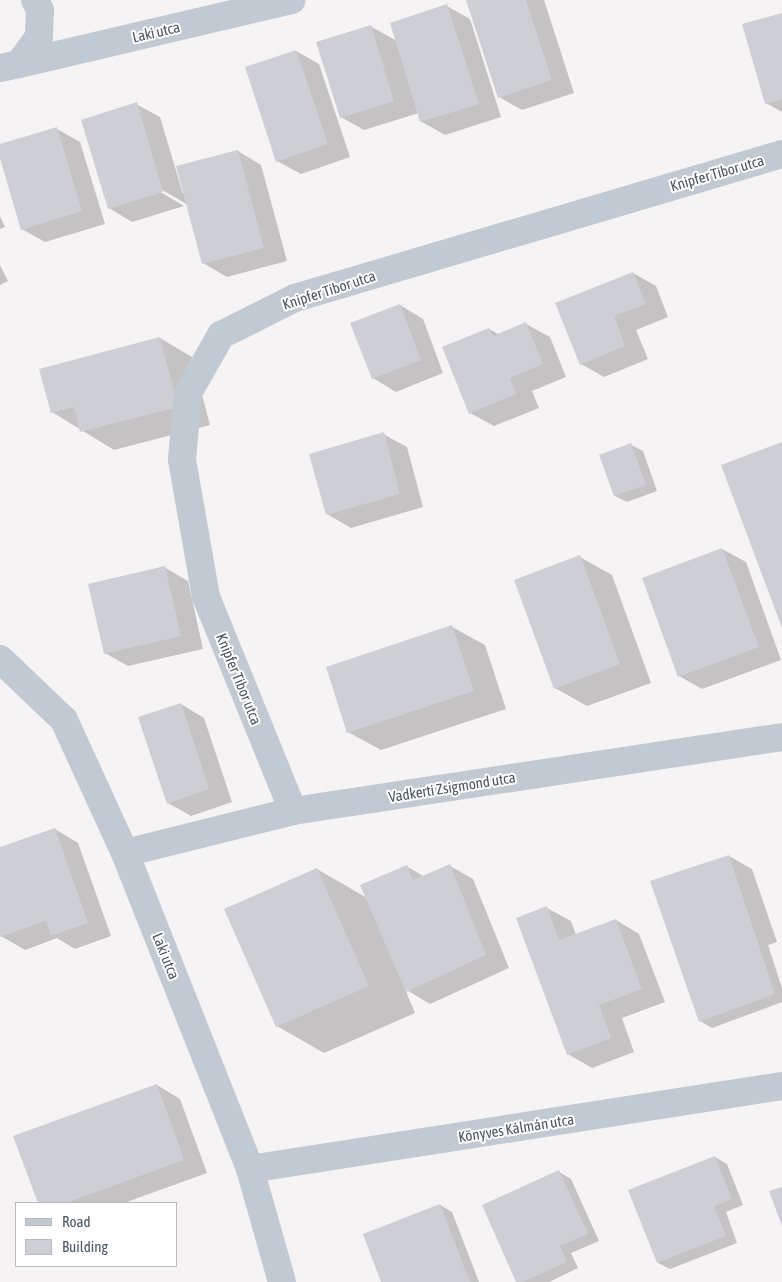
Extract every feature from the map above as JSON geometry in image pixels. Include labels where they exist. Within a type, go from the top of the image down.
[{"type":"street","name":"Laki utca","points":[[10,66],[39,36],[40,10],[35,0]]},
{"type":"street","name":"Laki utca","points":[[10,66],[292,0]]},
{"type":"street","name":"Knipfer Tibor utca","points":[[293,812],[206,597],[182,458],[188,393],[221,335],[295,298],[782,154]]},
{"type":"street","name":"Laki utca","points":[[0,659],[64,720],[126,853],[250,1169],[282,1282]]},
{"type":"street","name":"Vadkerti Zsigmond utca","points":[[126,853],[293,812],[782,737]]},
{"type":"street","name":"Könyves Kálmán utca","points":[[250,1169],[782,1086]]},
{"type":"building","points":[[466,0],[526,0],[552,80],[498,98]]},
{"type":"building","points":[[447,4],[479,104],[420,122],[390,23]]},
{"type":"building","points":[[782,13],[782,99],[765,104],[742,24]]},
{"type":"building","points":[[371,25],[394,101],[340,118],[316,42]]},
{"type":"building","points":[[296,50],[328,144],[276,162],[245,67]]},
{"type":"building","points":[[137,102],[163,192],[108,209],[81,120]]},
{"type":"building","points":[[57,127],[82,211],[21,230],[0,158],[0,144]]},
{"type":"building","points":[[238,150],[264,248],[202,264],[176,166]]},
{"type":"building","points":[[633,272],[646,304],[614,316],[625,346],[580,365],[555,303]]},
{"type":"building","points":[[400,304],[421,360],[372,379],[350,323]]},
{"type":"building","points":[[526,322],[543,364],[510,378],[516,394],[469,414],[442,347],[489,328],[493,336]]},
{"type":"building","points":[[160,337],[178,407],[80,432],[74,407],[51,413],[39,369]]},
{"type":"building","points":[[384,432],[400,494],[326,515],[309,454]]},
{"type":"building","points":[[782,442],[782,628],[721,465]]},
{"type":"building","points":[[631,443],[646,485],[614,496],[599,455]]},
{"type":"building","points":[[722,548],[759,647],[678,677],[642,578]]},
{"type":"building","points":[[580,555],[620,664],[554,689],[514,580]]},
{"type":"building","points":[[165,566],[181,636],[104,654],[88,584]]},
{"type":"building","points":[[452,625],[474,691],[347,733],[326,667]]},
{"type":"building","points":[[181,703],[209,789],[167,804],[138,717]]},
{"type":"building","points":[[55,828],[88,923],[51,936],[46,921],[0,937],[0,847]]},
{"type":"building","points":[[729,855],[775,994],[699,1022],[650,881]]},
{"type":"building","points":[[450,864],[486,955],[406,992],[360,885],[407,865],[413,880]]},
{"type":"building","points":[[317,868],[369,986],[276,1027],[224,909]]},
{"type":"building","points":[[547,906],[559,940],[616,919],[642,989],[599,1005],[611,1038],[567,1055],[516,918]]},
{"type":"building","points":[[157,1084],[184,1160],[69,1202],[38,1202],[13,1136]]},
{"type":"building","points":[[715,1156],[732,1199],[714,1206],[726,1236],[657,1263],[628,1190]]},
{"type":"building","points":[[559,1170],[588,1234],[560,1246],[567,1262],[523,1282],[516,1282],[482,1205]]},
{"type":"building","points":[[782,1187],[782,1226],[769,1191]]},
{"type":"building","points":[[440,1204],[470,1282],[381,1282],[363,1234]]}]
